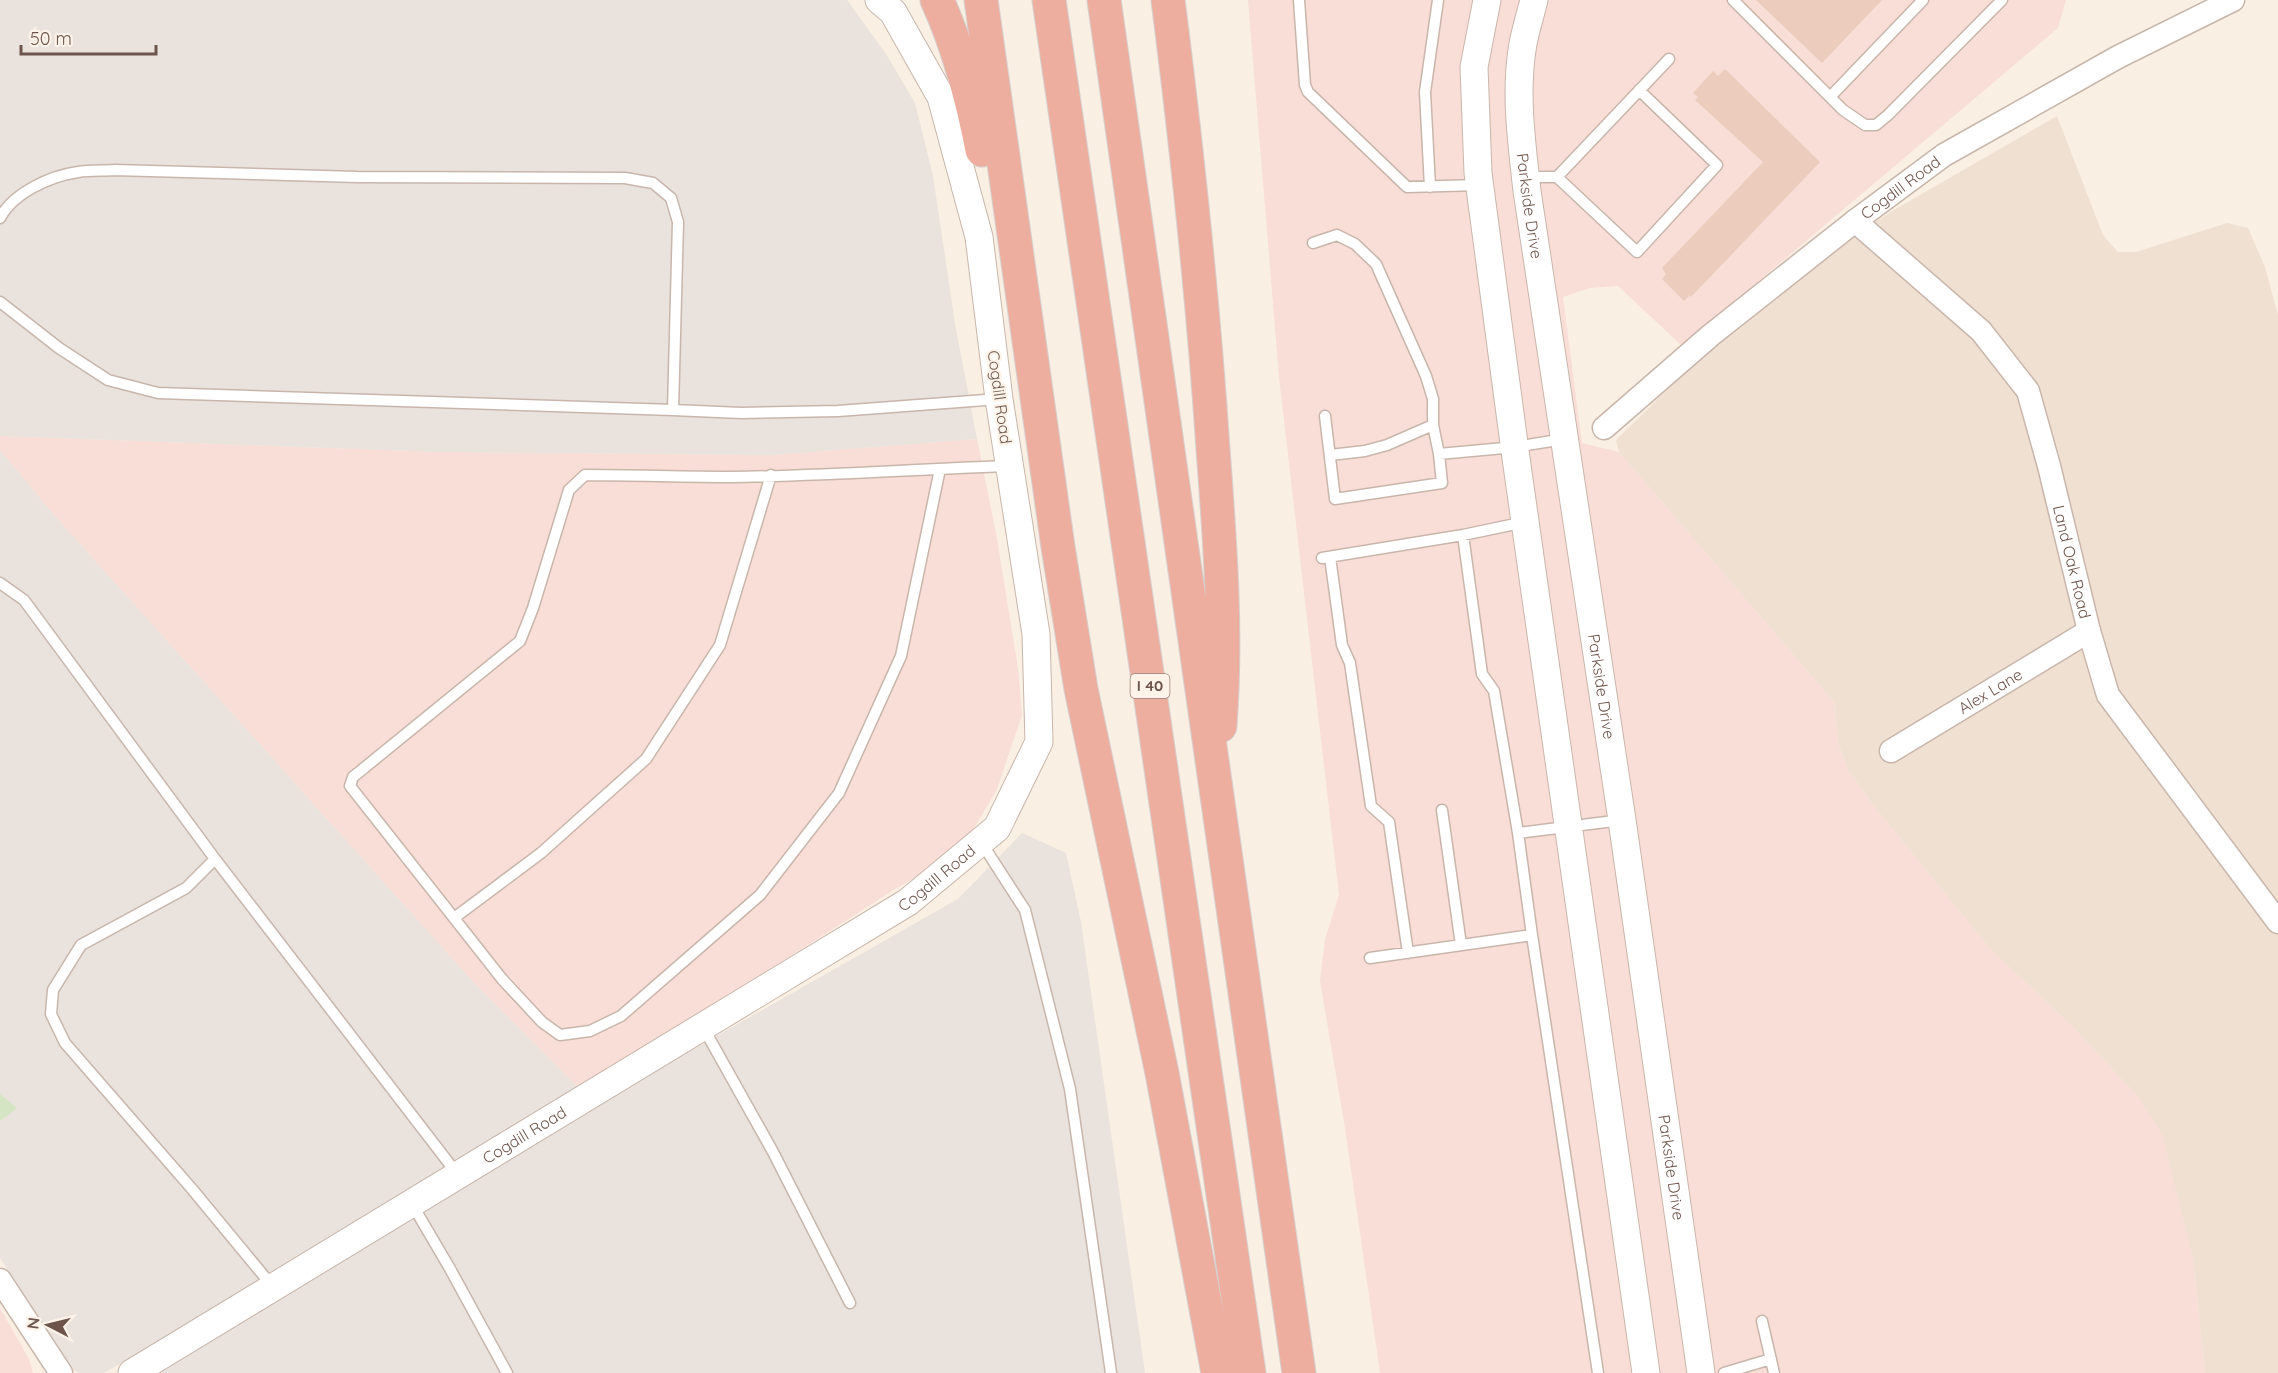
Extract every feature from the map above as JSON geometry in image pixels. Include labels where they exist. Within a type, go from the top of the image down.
[{"type":"highway","points":[[937,0],[949,26],[975,114],[1037,474],[1160,1062],[1218,1373]]},
{"type":"highway","points":[[981,0],[1058,548],[1081,688]]},
{"type":"highway","name":"I 40","points":[[1049,0],[1249,1373]]},
{"type":"highway","points":[[1104,0],[1299,1373]]},
{"type":"highway","points":[[1168,0],[1195,228],[1224,598],[1224,668],[1216,800]]},
{"type":"street","name":"Cogdill Road","points":[[132,1373],[908,902],[997,828],[1039,742],[1036,634],[999,399],[979,237],[941,97],[893,12],[879,0]]},
{"type":"street","points":[[1487,0],[1474,68],[1480,185],[1525,522],[1646,1373]]},
{"type":"street","name":"Parkside Drive","points":[[1534,0],[1522,50],[1521,146],[1622,820],[1701,1373]]},
{"type":"street","name":"Cogdill Road","points":[[1604,428],[1711,335],[1855,220],[1944,156],[2118,57],[2232,0]]},
{"type":"street","name":"Land Oak Road","points":[[1855,220],[1981,331],[2028,391],[2049,466],[2089,631],[2108,695],[2278,922]]},
{"type":"street","name":"Alex Lane","points":[[1891,751],[2089,631]]},
{"type":"street","points":[[0,1280],[61,1373]]},
{"type":"lane","points":[[1299,0],[1305,86],[1308,93],[1407,187],[1480,185]]},
{"type":"lane","points":[[1430,187],[1425,92],[1438,0]]},
{"type":"lane","points":[[1733,0],[1843,110],[1865,125],[1876,125],[1888,115],[2002,0]]},
{"type":"lane","points":[[1830,97],[1923,0]]},
{"type":"lane","points":[[1557,177],[1669,59]]},
{"type":"lane","points":[[1525,177],[1557,177],[1637,252],[1717,165],[1639,90]]},
{"type":"lane","points":[[0,218],[6,207],[28,188],[77,172],[115,170],[357,177],[625,178],[653,183],[671,198],[678,222],[673,410]]},
{"type":"lane","points":[[1313,243],[1337,235],[1355,244],[1376,264],[1426,376],[1433,399],[1433,425],[1442,483],[1335,499],[1325,416]]},
{"type":"lane","points":[[0,302],[59,348],[108,380],[158,393],[741,413],[838,411],[999,399]]},
{"type":"lane","points":[[1330,455],[1365,452],[1388,445],[1433,425]]},
{"type":"lane","points":[[1439,454],[1515,447],[1565,439]]},
{"type":"lane","points":[[940,469],[901,656],[839,793],[760,894],[621,1016],[590,1031],[560,1035],[542,1022],[502,979],[350,786],[353,777],[520,641],[533,608],[569,490],[585,475],[733,477],[1010,466]]},
{"type":"lane","points":[[454,918],[541,853],[646,759],[720,645],[771,475]]},
{"type":"lane","points":[[1408,953],[1389,822],[1371,806],[1350,663],[1342,645],[1326,557],[1463,535],[1525,522]]},
{"type":"lane","points":[[1463,535],[1482,674],[1494,691],[1518,833],[1598,1373]]},
{"type":"lane","points":[[0,583],[24,600],[215,859],[458,1175]]},
{"type":"lane","points":[[1442,810],[1461,945]]},
{"type":"lane","points":[[1518,833],[1622,820]]},
{"type":"lane","points":[[981,842],[1025,910],[1067,1077],[1111,1373]]},
{"type":"lane","points":[[215,859],[186,888],[81,945],[53,990],[51,1014],[65,1043],[192,1189],[273,1288]]},
{"type":"lane","points":[[1370,958],[1532,935]]},
{"type":"lane","points":[[703,1027],[773,1152],[850,1303]]},
{"type":"lane","points":[[411,1204],[449,1267],[507,1373]]},
{"type":"lane","points":[[1762,1321],[1774,1373]]},
{"type":"lane","points":[[1724,1373],[1771,1359]]},
{"type":"shaded area","points":[[0,0],[847,0],[886,54],[915,103],[933,176],[955,324],[977,439],[771,455],[442,452],[0,436]]},
{"type":"shaded area","points":[[1248,0],[2066,0],[2058,28],[1682,346],[1618,286],[1590,288],[1563,297],[1582,443],[1619,452],[1834,702],[1838,743],[1848,770],[1873,805],[1991,950],[2072,1026],[2140,1099],[2162,1134],[2193,1259],[2205,1373],[1380,1373],[1345,1128],[1320,981],[1325,939],[1339,895],[1279,377]]},
{"type":"shaded area","points":[[2057,116],[2103,235],[2118,252],[2136,252],[2227,223],[2248,228],[2265,267],[2278,315],[2278,1373],[2205,1373],[2193,1259],[2140,1099],[2072,1026],[1991,950],[1873,805],[1848,770],[1838,743],[1834,702],[1619,452],[1616,440],[1713,345],[1842,243],[1894,210]]},
{"type":"shaded area","points":[[0,436],[442,452],[771,455],[977,439],[997,539],[1018,668],[1022,715],[997,789],[972,832],[934,866],[581,1091],[475,984],[53,514],[0,450]]},
{"type":"shaded area","points":[[0,450],[53,514],[475,984],[581,1091],[104,1373],[79,1373],[73,1369],[0,1258],[0,1121],[16,1108],[0,1094]]},
{"type":"shaded area","points":[[1022,833],[1066,853],[1081,922],[1145,1373],[151,1373],[330,1264],[541,1142],[678,1058],[958,899]]},
{"type":"shaded area","points":[[0,1308],[29,1359],[33,1373],[0,1373]]},
{"type":"green space","points":[[0,1094],[17,1108],[0,1121]]},
{"type":"building","points":[[1756,0],[1882,0],[1822,63]]},
{"type":"building","points":[[1725,69],[1820,162],[1691,297],[1690,295],[1684,301],[1662,279],[1666,274],[1662,268],[1763,162],[1695,100],[1698,97],[1693,93],[1713,71],[1718,76]]}]
